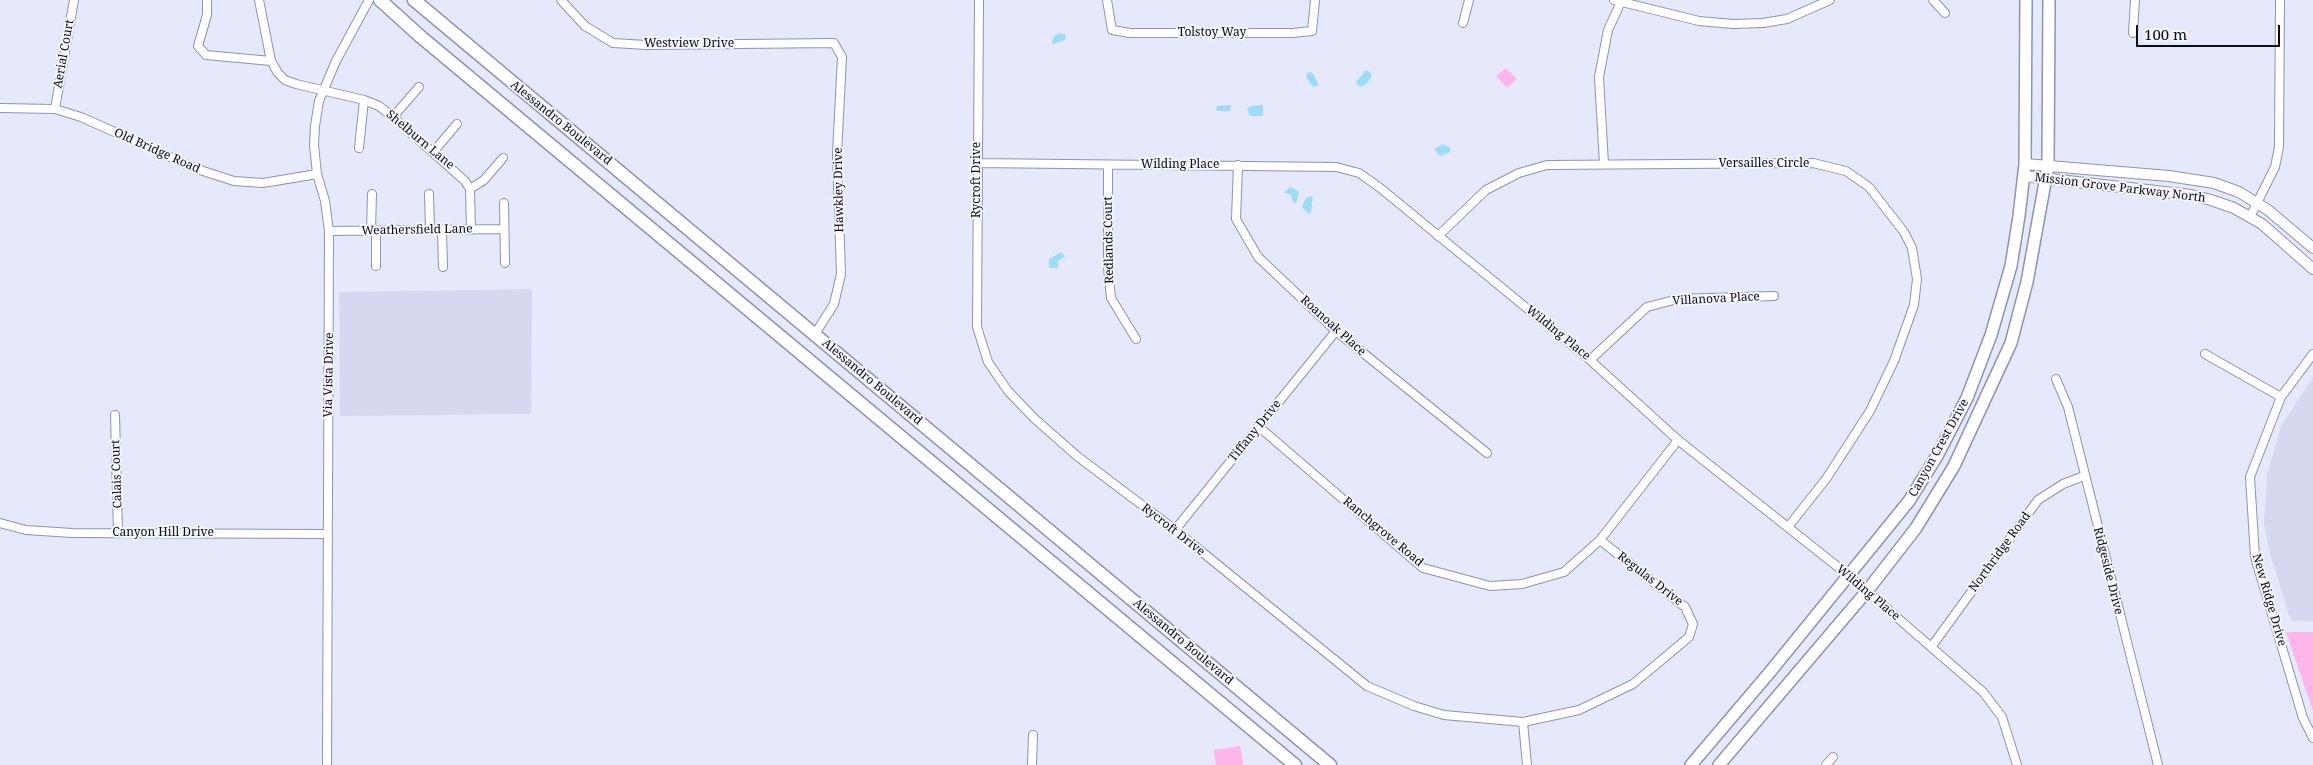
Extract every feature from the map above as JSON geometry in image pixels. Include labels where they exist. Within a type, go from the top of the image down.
[{"type":"main road","name":"Alessandro Boulevard","points":[[380,0],[436,49],[1295,765]]},
{"type":"main road","name":"Alessandro Boulevard","points":[[414,0],[1330,765]]},
{"type":"main road","name":"Canyon Crest Drive","points":[[1691,765],[1770,672],[1909,501],[1937,456],[1967,398],[1991,335],[2011,266],[2025,164],[2026,0]]},
{"type":"main road","name":"Canyon Crest Drive","points":[[1718,765],[1867,591],[1916,528],[1945,482],[1987,398],[2011,343],[2027,282],[2048,166],[2050,0]]},
{"type":"street","name":"Aerial Court","points":[[54,109],[74,0]]},
{"type":"street","points":[[207,0],[207,15],[198,46],[206,55],[271,61],[259,0]]},
{"type":"street","name":"Via Vista Drive","points":[[327,765],[329,231],[325,201],[317,174],[314,145],[315,126],[319,101],[336,61],[369,0]]},
{"type":"street","name":"Westview Drive","points":[[561,0],[585,26],[613,43],[646,45],[834,43]]},
{"type":"street","name":"Rycroft Drive","points":[[979,0],[977,328],[988,362],[1008,391],[1035,420],[1077,456],[1175,530],[1322,652],[1367,686],[1414,706],[1444,715],[1523,722],[1579,710],[1633,684],[1689,637],[1693,624]]},
{"type":"street","name":"Tolstoy Way","points":[[1107,0],[1112,30],[1130,33],[1293,33],[1312,31],[1315,0]]},
{"type":"street","points":[[1463,23],[1469,0]]},
{"type":"street","points":[[1810,0],[1813,8]]},
{"type":"street","points":[[1604,164],[1599,77],[1608,30],[1618,1],[1699,22],[1733,24],[1763,23],[1787,19],[1830,0]]},
{"type":"street","points":[[1933,0],[1944,13]]},
{"type":"street","points":[[2134,0],[2134,33]]},
{"type":"street","points":[[2250,218],[2275,167],[2278,147],[2280,0]]},
{"type":"street","name":"Hawkley Drive","points":[[815,334],[834,304],[841,274],[837,154],[842,57],[834,43]]},
{"type":"street","name":"Shelburn Lane","points":[[271,61],[285,80],[364,100],[379,106],[461,175],[470,189]]},
{"type":"street","points":[[393,117],[419,87]]},
{"type":"street","points":[[359,148],[364,100]]},
{"type":"street","name":"Old Bridge Road","points":[[0,108],[54,109],[81,116],[197,169],[234,181],[263,183],[317,174]]},
{"type":"street","points":[[434,151],[457,124]]},
{"type":"street","points":[[472,230],[470,189],[484,180],[503,158]]},
{"type":"street","name":"Versailles Circle","points":[[1438,236],[1486,190],[1519,173],[1547,165],[1813,163],[1846,171],[1869,187],[1904,232],[1912,248],[1917,279],[1914,305],[1907,330],[1870,411],[1826,480],[1788,527]]},
{"type":"street","name":"Wilding Place","points":[[977,164],[1336,167],[1359,173],[1378,186],[1590,360],[1678,440],[1848,575],[1932,646],[1983,692],[2002,717],[2017,765]]},
{"type":"street","name":"Mission Grove Parkway North","points":[[2025,164],[2193,179],[2239,192],[2257,205],[2268,210],[2313,248]]},
{"type":"street","name":"Redlands Court","points":[[1108,165],[1108,267],[1111,298],[1136,339]]},
{"type":"street","name":"Roanoak Place","points":[[1238,165],[1236,219],[1258,257],[1336,331],[1487,453]]},
{"type":"street","name":"Mission Grove Parkway North","points":[[2024,176],[2046,180],[2192,195],[2234,208],[2262,224],[2313,269]]},
{"type":"street","points":[[372,194],[376,266]]},
{"type":"street","points":[[429,194],[430,230]]},
{"type":"street","points":[[504,203],[505,264]]},
{"type":"street","name":"Weathersfield Lane","points":[[329,231],[504,229]]},
{"type":"street","points":[[442,230],[443,267]]},
{"type":"street","name":"Villanova Place","points":[[1590,360],[1647,307],[1678,299],[1774,296]]},
{"type":"street","name":"Tiffany Drive","points":[[1175,530],[1336,331]]},
{"type":"street","points":[[2205,354],[2281,396]]},
{"type":"street","name":"New Ridge Drive","points":[[2313,354],[2281,396],[2250,477],[2255,557],[2303,718],[2313,738]]},
{"type":"street","name":"Ridgeside Drive","points":[[2056,379],[2068,407],[2158,765]]},
{"type":"street","name":"Calais Court","points":[[115,415],[118,532]]},
{"type":"street","name":"Ranchgrove Road","points":[[1258,426],[1423,568],[1490,586],[1522,584],[1564,572],[1600,540],[1678,440]]},
{"type":"street","name":"Northridge Road","points":[[1932,646],[2038,500],[2063,484],[2084,476]]},
{"type":"street","name":"Canyon Hill Drive","points":[[0,523],[26,530],[327,534]]},
{"type":"street","name":"Regulas Drive","points":[[1600,540],[1686,607],[1693,624]]},
{"type":"street","points":[[1523,722],[1527,765]]},
{"type":"street","points":[[1032,765],[1033,735]]},
{"type":"street","points":[[1826,765],[1833,757]]},
{"type":"shaded area","points":[[1506,68],[1517,79],[1507,88],[1496,76]]},
{"type":"shaded area","points":[[532,289],[531,414],[340,416],[339,292]]},
{"type":"shaded area","points":[[2313,377],[2313,621],[2291,621],[2270,554],[2264,523],[2267,475],[2281,426]]},
{"type":"shaded area","points":[[2286,632],[2313,632],[2313,711]]},
{"type":"shaded area","points":[[1240,746],[1243,765],[1216,765],[1214,750]]},
{"type":"water","points":[[1060,33],[1066,35],[1065,40],[1052,44],[1054,36]]},
{"type":"water","points":[[1366,70],[1371,73],[1371,78],[1365,85],[1360,87],[1356,82]]},
{"type":"water","points":[[1312,72],[1319,85],[1313,87],[1306,77],[1307,73]]},
{"type":"water","points":[[1231,105],[1230,111],[1216,111],[1217,106]]},
{"type":"water","points":[[1263,105],[1263,116],[1250,116],[1247,110],[1250,106]]},
{"type":"water","points":[[1443,144],[1450,148],[1450,152],[1440,156],[1434,149]]},
{"type":"water","points":[[1291,187],[1299,192],[1296,203],[1293,202],[1291,195],[1284,192]]},
{"type":"water","points":[[1313,196],[1311,213],[1308,213],[1302,207],[1306,198]]},
{"type":"water","points":[[1061,252],[1065,256],[1058,261],[1058,268],[1049,268],[1049,259]]}]
